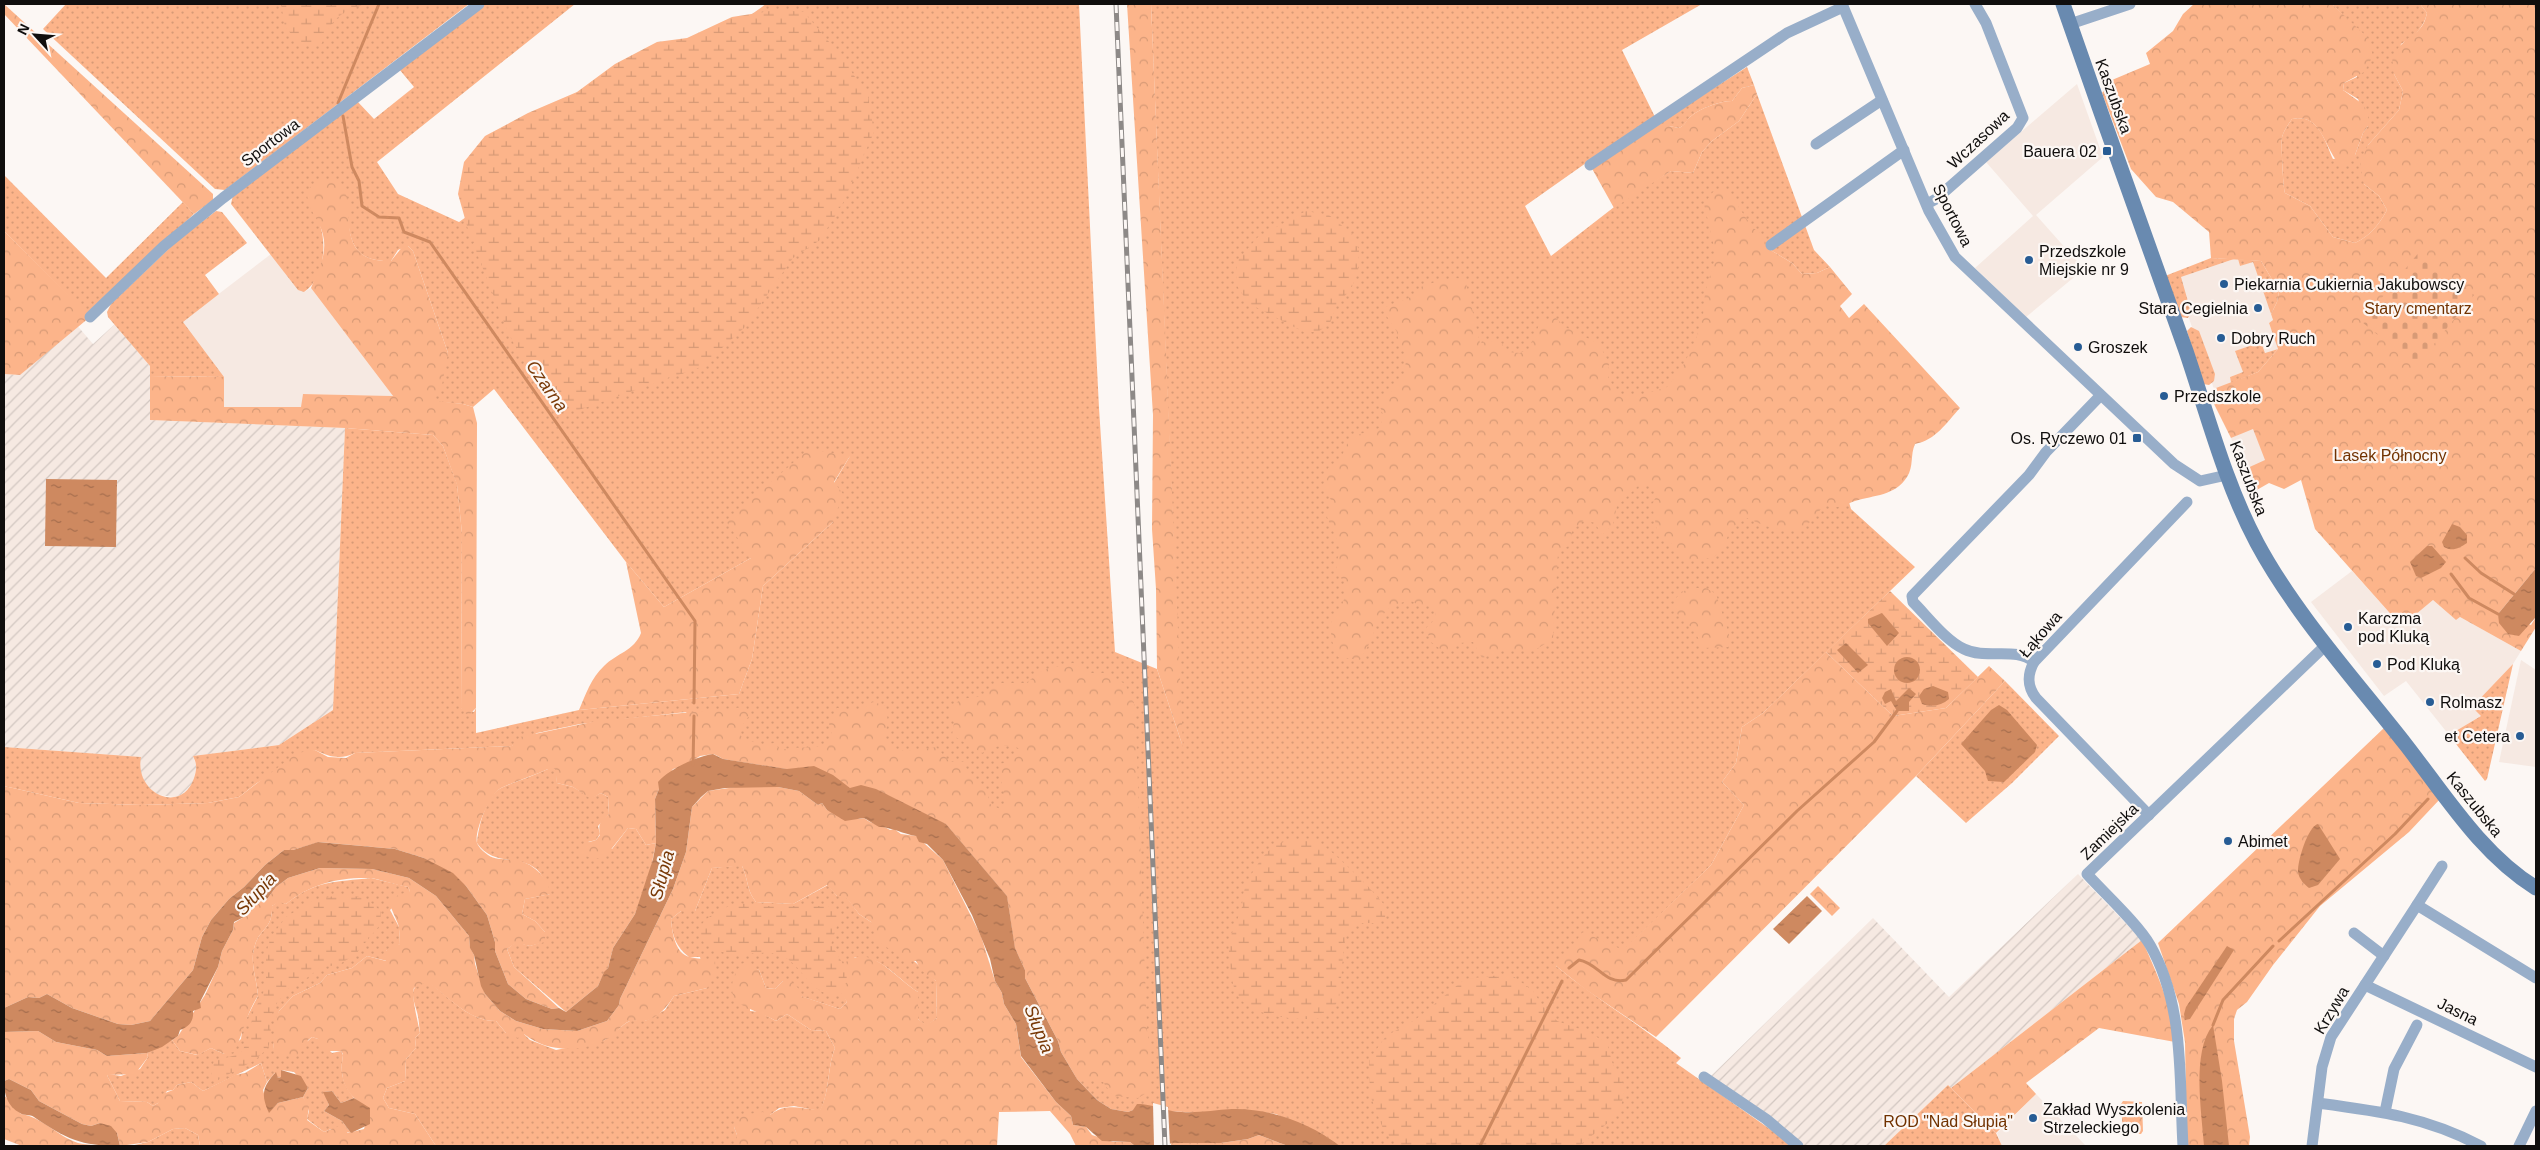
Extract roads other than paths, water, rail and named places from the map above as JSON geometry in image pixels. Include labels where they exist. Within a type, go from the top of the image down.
[{"type":"main road","name":"Kaszubska","points":[[2063,4],[2243,517],[2274,574],[2475,834],[2512,871],[2536,888]]},
{"type":"street","name":"Sportowa","points":[[90,317],[164,246],[223,198],[479,4]]},
{"type":"street","name":"Wczasowa","points":[[1926,204],[1936,199],[2014,130],[2023,118],[1986,23],[1975,4]]},
{"type":"street","points":[[2070,24],[2130,4]]},
{"type":"street","name":"Sportowa","points":[[1842,5],[1926,204],[1955,257],[2100,396],[2187,474],[2200,481],[2227,475]]},
{"type":"street","points":[[1590,165],[1788,33],[1842,5]]},
{"type":"street","points":[[1816,144],[1882,100]]},
{"type":"street","points":[[1771,245],[1904,150]]},
{"type":"street","points":[[2034,662],[2026,655],[1979,654],[1964,650],[1954,644],[1913,602],[1912,596],[2029,475],[2046,452],[2100,396]]},
{"type":"street","name":"Łąkowa","points":[[2149,815],[2036,698],[2029,686],[2028,678],[2034,662],[2187,502]]},
{"type":"street","name":"Zamiejska","points":[[2183,1146],[2176,1018],[2161,967],[2149,944],[2087,874],[2327,644]]},
{"type":"street","name":"Krzywa","points":[[2312,1146],[2322,1067],[2331,1037],[2442,866]]},
{"type":"street","points":[[2417,905],[2536,978]]},
{"type":"street","points":[[2354,933],[2384,956]]},
{"type":"street","name":"Jasna","points":[[2365,985],[2536,1067]]},
{"type":"street","name":"Jasna","points":[[2385,1112],[2394,1069],[2417,1025]]},
{"type":"street","points":[[1704,1076],[1766,1119],[1798,1146]]},
{"type":"street","points":[[2318,1103],[2385,1112],[2439,1126],[2481,1146]]},
{"type":"street","points":[[2519,1146],[2536,1111]]},
{"type":"water","points":[[46,479],[117,480],[116,547],[45,546]]},
{"type":"water","points":[[2452,524],[2460,527],[2467,535],[2467,543],[2453,549],[2444,547],[2442,542]]},
{"type":"water","points":[[2427,546],[2432,546],[2446,562],[2441,568],[2421,578],[2416,576],[2410,562]]},
{"type":"water","points":[[2536,568],[2536,617],[2519,636],[2508,634],[2499,623],[2498,614]]},
{"type":"water","points":[[1882,613],[1899,633],[1887,646],[1868,623],[1868,619]]},
{"type":"water","points":[[1846,643],[1868,665],[1858,673],[1837,650]]},
{"type":"water","points":[[1907,657],[1916,661],[1920,670],[1916,679],[1907,683],[1898,679],[1894,670],[1898,661]]},
{"type":"water","points":[[1933,686],[1948,692],[1949,699],[1936,705],[1922,704],[1919,696],[1924,689]]},
{"type":"water","points":[[1909,688],[1916,694],[1909,702],[1909,711],[1897,711],[1891,701],[1885,704],[1882,698],[1885,692],[1891,689],[1896,701]]},
{"type":"water","points":[[1999,705],[2007,710],[2037,745],[2035,752],[2004,782],[1988,781],[1985,771],[1961,744],[1991,710]]},
{"type":"water","name":"Słupia","points":[[713,754],[723,759],[787,769],[814,766],[833,775],[850,788],[861,785],[876,789],[946,824],[1007,896],[1015,948],[1025,970],[1025,978],[1058,1041],[1061,1052],[1077,1079],[1097,1100],[1111,1109],[1128,1112],[1133,1110],[1137,1104],[1141,1104],[1182,1112],[1232,1109],[1261,1111],[1289,1118],[1303,1124],[1340,1146],[1288,1146],[1259,1135],[1248,1139],[1221,1143],[1171,1143],[1168,1146],[1135,1146],[1130,1142],[1102,1141],[1086,1127],[1073,1125],[1071,1116],[1056,1102],[1021,1056],[1016,1024],[1004,1004],[1002,993],[995,981],[990,959],[972,915],[943,860],[927,844],[919,842],[916,836],[879,827],[864,818],[845,821],[827,810],[822,803],[818,805],[799,791],[778,787],[725,788],[708,791],[692,807],[686,852],[673,889],[620,999],[619,1005],[607,1021],[577,1031],[543,1029],[516,1021],[500,1011],[485,994],[481,986],[474,955],[470,948],[469,936],[436,896],[409,878],[372,869],[320,868],[288,878],[276,887],[267,899],[254,904],[244,917],[234,922],[233,930],[222,951],[218,967],[200,1002],[201,1008],[193,1011],[193,1018],[190,1023],[180,1030],[178,1036],[162,1047],[147,1053],[107,1056],[97,1050],[56,1042],[38,1031],[4,1032],[4,1008],[28,997],[39,998],[47,994],[72,1008],[118,1024],[131,1025],[150,1021],[193,970],[202,937],[211,920],[229,899],[284,850],[293,850],[318,842],[395,849],[424,858],[453,873],[466,886],[487,915],[495,942],[495,951],[508,984],[526,999],[552,1009],[559,1008],[566,1012],[598,986],[604,972],[608,968],[613,948],[635,914],[653,859],[656,843],[655,799],[659,789],[658,782],[669,772],[684,764]]},
{"type":"water","points":[[2318,824],[2340,859],[2318,885],[2309,888],[2299,877],[2298,867],[2307,837],[2314,826]]},
{"type":"water","points":[[1807,896],[1822,911],[1789,944],[1773,929]]},
{"type":"water","points":[[2227,946],[2234,950],[2190,1019],[2185,1020],[2186,1007]]},
{"type":"water","points":[[2213,1025],[2222,1081],[2229,1146],[2204,1146],[2199,1083],[2200,1066],[2206,1037]]},
{"type":"water","points":[[281,1070],[301,1076],[308,1088],[303,1097],[278,1103],[269,1113],[264,1091],[276,1072],[278,1078],[281,1077]]},
{"type":"water","points":[[9,1079],[31,1090],[39,1101],[82,1124],[91,1126],[100,1123],[111,1126],[117,1133],[120,1146],[95,1145],[74,1140],[55,1131],[32,1116],[20,1113],[12,1107],[6,1095],[4,1081]]},
{"type":"water","points":[[332,1091],[341,1103],[354,1098],[370,1108],[370,1124],[351,1133],[342,1121],[324,1111],[329,1105],[323,1092]]},
{"type":"waterway","name":"Czarna","points":[[338,103],[379,4]]},
{"type":"waterway","name":"Czarna","points":[[343,116],[352,167],[359,181],[362,206],[379,217],[399,218],[404,232],[430,242],[695,621],[694,703]]},
{"type":"waterway","points":[[2465,558],[2481,573],[2514,594]]},
{"type":"waterway","points":[[2451,574],[2469,598],[2498,614]]},
{"type":"waterway","points":[[1569,968],[1579,960],[1591,965],[1607,977],[1619,981],[1626,980],[1797,811],[1874,742],[1897,711]]},
{"type":"waterway","name":"Czarna","points":[[693,765],[694,716]]},
{"type":"waterway","points":[[2279,941],[2395,834],[2428,799]]},
{"type":"waterway","points":[[2213,1025],[2223,1000],[2273,946]]},
{"type":"waterway","points":[[1480,1146],[1562,981]]},
{"type":"railway","points":[[1116,4],[1165,1146]]},
{"type":"place","name":"Bauera 02","points":[[2107,151]]},
{"type":"place","name":"Przedszkole Miejskie nr 9","points":[[2029,260]]},
{"type":"place","name":"Piekarnia Cukiernia Jakubowscy","points":[[2224,284]]},
{"type":"place","name":"Stara Cegielnia","points":[[2258,308]]},
{"type":"place","name":"Dobry Ruch","points":[[2221,338]]},
{"type":"place","name":"Groszek","points":[[2078,347]]},
{"type":"place","name":"Przedszkole","points":[[2164,396]]},
{"type":"place","name":"Os. Ryczewo 01","points":[[2137,438]]},
{"type":"place","name":"Karczma pod Kluką","points":[[2348,627]]},
{"type":"place","name":"Pod Kluką","points":[[2377,664]]},
{"type":"place","name":"Rolmasz","points":[[2430,702]]},
{"type":"place","name":"et Cetera","points":[[2520,736]]},
{"type":"place","name":"Abimet","points":[[2228,841]]},
{"type":"place","name":"Zakład Wyszkolenia Strzeleckiego","points":[[2033,1118]]},
{"type":"park label","name":"Stary cmentarz","points":[[2418,308]]},
{"type":"park label","name":"Lasek Północny","points":[[2390,455]]},
{"type":"park label","name":"ROD \"Nad Słupią\"","points":[[1948,1121]]}]
